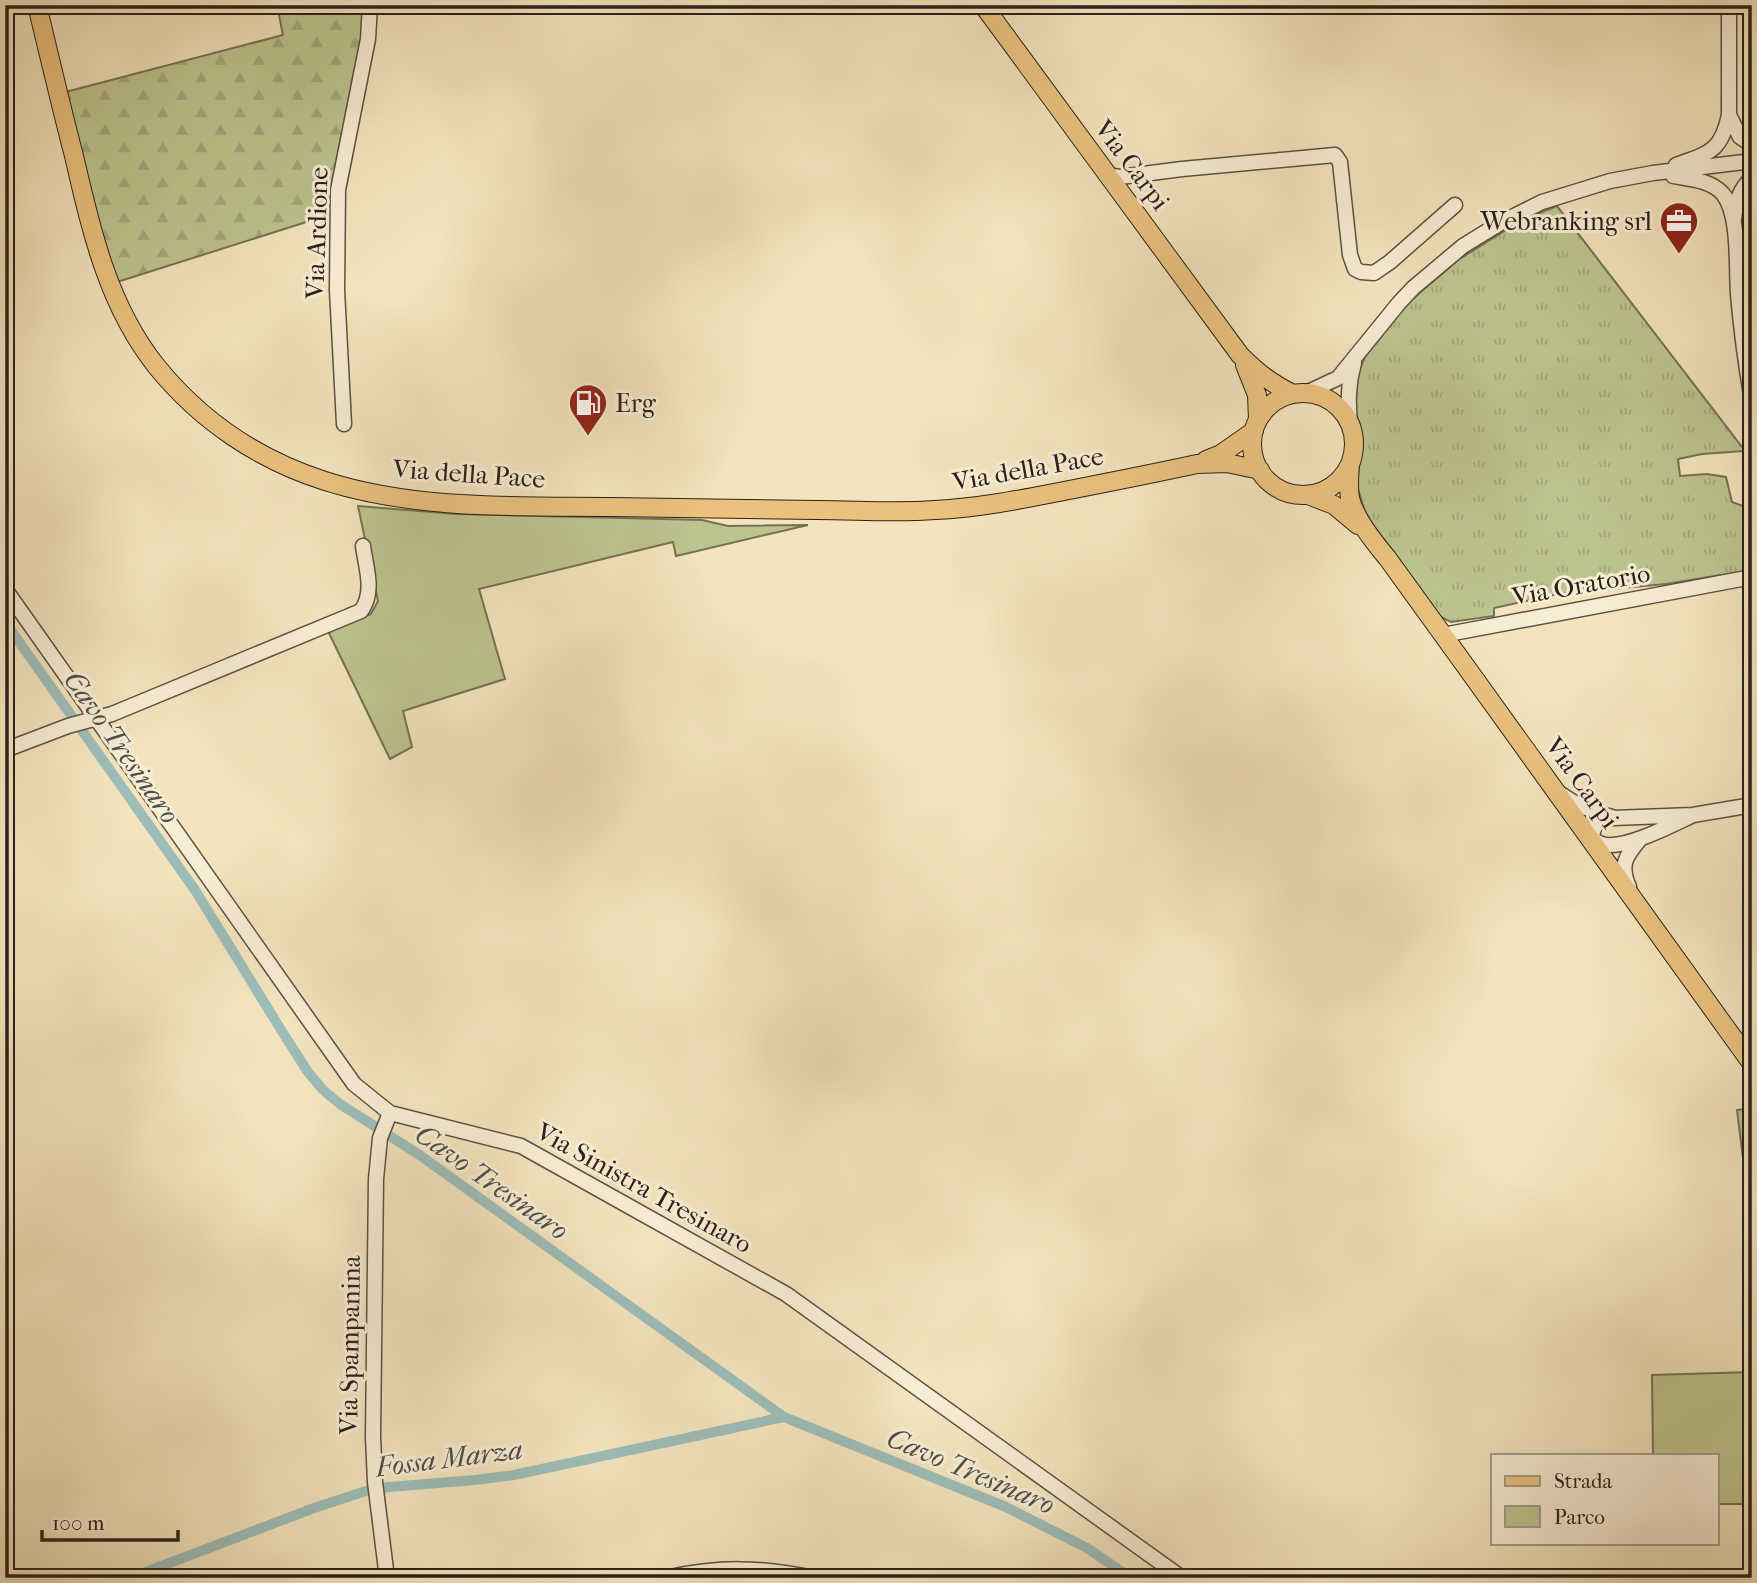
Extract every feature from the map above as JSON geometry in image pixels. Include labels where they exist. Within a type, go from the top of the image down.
[{"type":"main road","name":"Via della Pace","points":[[37,5],[89,222],[105,271],[126,320],[140,344],[180,393],[231,436],[287,467],[321,480],[357,490],[456,503],[933,511],[1004,503],[1197,464],[1227,463],[1260,470]]},
{"type":"main road","name":"Via Carpi","points":[[983,5],[1240,355],[1272,383],[1299,393],[1317,395],[1337,405],[1350,424],[1354,437],[1348,484],[1351,502],[1368,534],[1592,839],[1752,1064]]},
{"type":"main road","name":"Via Carpi","points":[[1240,355],[1257,395],[1253,451],[1265,478],[1280,489],[1308,495],[1334,505],[1368,534]]},
{"type":"main road","points":[[1256,425],[1273,403],[1299,393]]},
{"type":"main road","name":"Via della Pace","points":[[1197,464],[1221,454],[1256,425]]},
{"type":"main road","points":[[1308,495],[1333,485],[1350,464]]},
{"type":"street","name":"Via Ardione","points":[[344,424],[337,290],[338,190],[368,39],[370,5]]},
{"type":"street","points":[[1653,173],[1704,155],[1722,140],[1729,115],[1729,5]]},
{"type":"street","points":[[1729,115],[1740,137],[1752,145]]},
{"type":"street","points":[[1107,175],[1120,177],[1335,155],[1340,162],[1350,256],[1355,269],[1361,272],[1374,273],[1390,262],[1455,205]]},
{"type":"street","points":[[1299,393],[1338,378],[1413,288],[1445,260],[1502,222],[1542,202],[1610,181],[1653,173],[1752,162]]},
{"type":"street","points":[[1653,173],[1691,179],[1715,187],[1727,200],[1734,221]]},
{"type":"street","points":[[1133,209],[1132,192],[1141,174]]},
{"type":"street","points":[[1752,178],[1738,196],[1734,221],[1738,294],[1752,401]]},
{"type":"street","points":[[1350,424],[1347,397],[1356,356]]},
{"type":"street","points":[[5,750],[68,726],[112,714],[361,611],[367,603],[369,593],[363,547]]},
{"type":"street","name":"Via Oratorio","points":[[1443,635],[1752,577]]},
{"type":"street","name":"Via Oratorio","points":[[1728,583],[1752,583]]},
{"type":"street","name":"Via Sinistra Tresinaro","points":[[5,589],[94,719],[385,1126],[521,1146],[786,1294],[1182,1578]]},
{"type":"street","points":[[1555,789],[1582,807],[1613,818]]},
{"type":"street","points":[[1693,815],[1641,838],[1610,846],[1592,839],[1596,824],[1603,820],[1693,815],[1752,805]]},
{"type":"street","points":[[1637,904],[1623,874],[1629,854],[1641,838]]},
{"type":"street","name":"Via Spampanina","points":[[385,1126],[376,1180],[373,1437],[387,1578]]},
{"type":"street","points":[[666,1578],[723,1568],[764,1570],[813,1578]]},
{"type":"green space","points":[[277,5],[370,5],[338,212],[114,283],[58,94],[283,35]]},
{"type":"green space","points":[[1557,206],[1745,451],[1702,454],[1678,459],[1680,476],[1707,474],[1726,477],[1732,502],[1751,509],[1752,570],[1666,584],[1558,594],[1494,608],[1494,616],[1451,622],[1441,617],[1373,528],[1363,506],[1357,485],[1362,440],[1353,400],[1355,380],[1365,357],[1408,303],[1458,260],[1522,220]]},
{"type":"green space","points":[[358,506],[456,514],[702,520],[728,526],[808,525],[676,556],[673,542],[479,589],[505,679],[403,711],[412,747],[390,759],[328,631],[371,614],[378,601]]},
{"type":"green space","points":[[1752,1108],[1752,1230],[1737,1110]]},
{"type":"green space","points":[[1752,1372],[1752,1504],[1718,1504],[1718,1454],[1653,1454],[1652,1375]]},
{"type":"waterway","name":"Cavo Tresinaro","points":[[5,622],[195,890],[283,1033],[323,1090],[340,1104],[421,1156],[784,1417],[1006,1507],[1087,1548],[1131,1578]]},
{"type":"waterway","name":"Fossa Marza","points":[[130,1578],[314,1508],[369,1490],[514,1475],[784,1417]]},
{"type":"place","name":"Webranking srl","points":[[1679,255]]},
{"type":"place","name":"Erg","points":[[588,437]]}]
